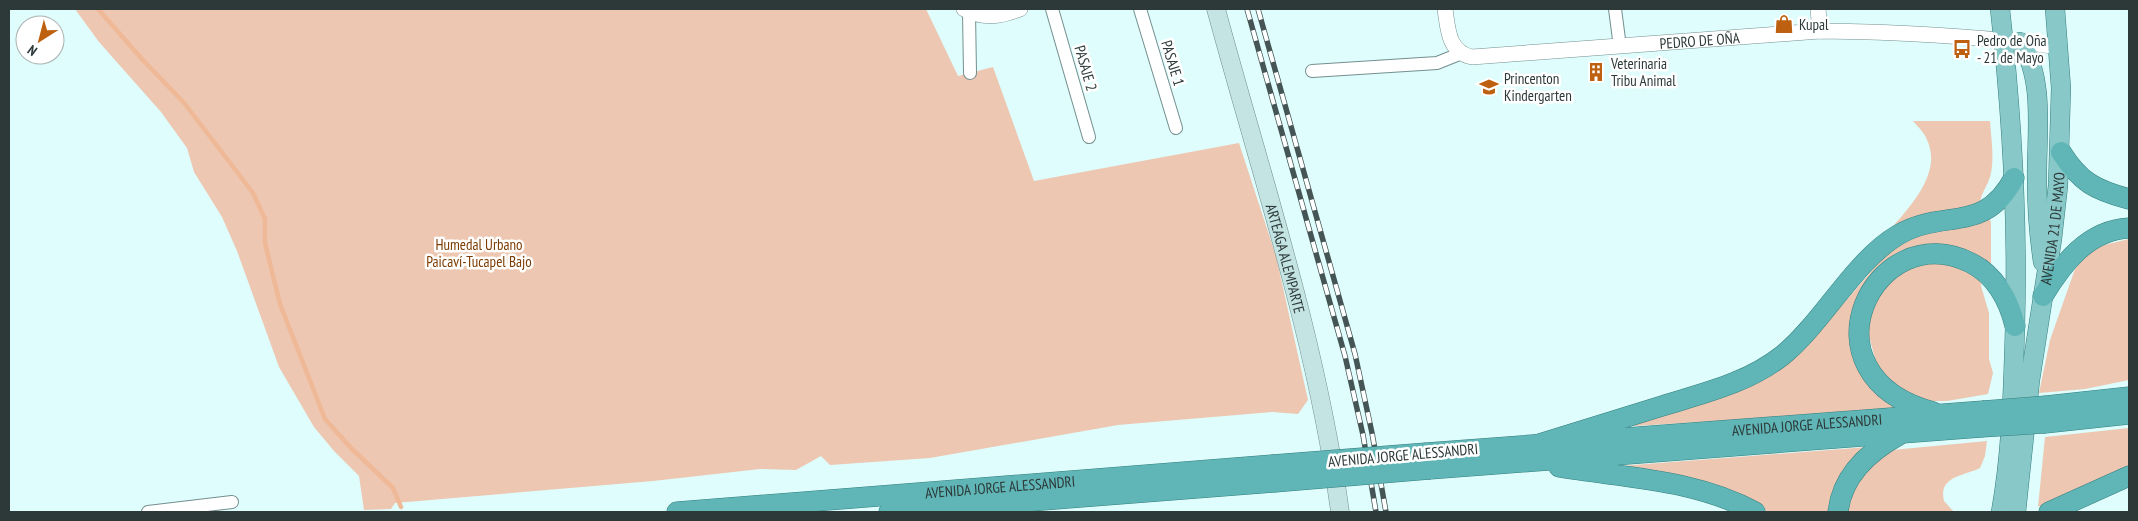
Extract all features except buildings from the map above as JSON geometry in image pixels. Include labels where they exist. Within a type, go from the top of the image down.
[{"type":"highway","points":[[2061,152],[2080,178],[2088,184],[2107,193],[2129,198]]},
{"type":"highway","points":[[1531,453],[1722,388],[1756,374],[1795,344],[1860,270],[1890,240],[1923,225],[1973,216],[1987,211],[2003,196],[2014,178]]},
{"type":"highway","points":[[2044,287],[2081,247],[2109,232],[2129,228]]},
{"type":"highway","points":[[1942,414],[1924,410],[1902,400],[1878,382],[1864,362],[1858,344],[1859,323],[1866,300],[1880,280],[1900,264],[1920,255],[1941,254],[1964,259],[1991,278],[2010,307],[2015,326]]},
{"type":"highway","name":"AVENIDA JORGE ALESSANDRI","points":[[2045,415],[2129,397]]},
{"type":"highway","name":"AVENIDA JORGE ALESSANDRI","points":[[889,512],[1273,474],[1531,453],[1942,414],[1983,420]]},
{"type":"highway","name":"AVENIDA JORGE ALESSANDRI","points":[[1531,453],[1903,433],[1983,420],[2045,415],[2129,414]]},
{"type":"highway","points":[[1838,512],[1841,493],[1856,468],[1877,449],[1903,433]]},
{"type":"highway","points":[[1531,453],[1689,487],[1722,496],[1755,512]]},
{"type":"highway","name":"AVENIDA JORGE ALESSANDRI","points":[[677,512],[1273,474]]},
{"type":"highway","points":[[2049,512],[2129,476]]},
{"type":"main road","name":"ARTEAGA ALEMPARTE","points":[[1216,9],[1305,334],[1324,418],[1340,512]]},
{"type":"main road","name":"AVENIDA 21 DE MAYO","points":[[2000,9],[2012,41],[2014,178],[2017,231],[2012,422],[2001,512]]},
{"type":"main road","name":"AVENIDA 21 DE MAYO","points":[[2016,512],[2031,373],[2054,223],[2061,152],[2061,88],[2055,9]]},
{"type":"main road","points":[[2012,41],[2032,64],[2036,87],[2037,218],[2044,287]]},
{"type":"street","points":[[970,73],[967,10],[988,16],[1002,15],[1020,9]]},
{"type":"street","name":"PASAJE 2","points":[[1052,9],[1090,137]]},
{"type":"street","name":"PASAJE 1","points":[[1140,9],[1176,128]]},
{"type":"street","points":[[1445,9],[1450,41],[1462,53]]},
{"type":"street","points":[[1616,9],[1620,47]]},
{"type":"street","points":[[1818,9],[1820,31]]},
{"type":"street","name":"PEDRO DE OÑA","points":[[1312,71],[1438,63],[1462,53],[1477,56],[1820,31],[1872,31],[2012,41],[2059,47]]},
{"type":"street","points":[[148,512],[232,502]]},
{"type":"green space","name":"Humedal Urbano Paicaví-Tucapel Bajo","points":[[75,9],[926,9],[958,76],[993,67],[1034,181],[1239,143],[1276,256],[1308,400],[1298,414],[1273,412],[1118,425],[930,458],[830,465],[821,456],[796,470],[760,469],[653,481],[395,503],[391,509],[364,510],[359,476],[334,451],[314,427],[279,367],[237,251],[222,217],[194,172],[187,148],[161,112],[99,42]]},
{"type":"green space","points":[[1913,121],[1990,121],[1992,163],[1989,181],[1981,198],[1980,206],[1889,231],[1906,212],[1922,189],[1931,165],[1931,152],[1926,137]]},
{"type":"green space","points":[[1988,217],[1991,222],[1991,268],[1934,247],[1853,310],[1850,344],[1854,357],[1870,378],[1906,409],[1619,427],[1783,367],[1809,343],[1889,251],[1902,239]]},
{"type":"green space","points":[[2129,239],[2129,380],[2085,389],[2039,393],[2050,340],[2075,269],[2090,252],[2100,246]]},
{"type":"green space","points":[[1941,260],[1982,279],[1981,286],[1989,313],[1989,359],[1993,373],[1988,394],[1947,401],[1927,401],[1904,395],[1879,373],[1866,325],[1879,291],[1903,271]]},
{"type":"green space","points":[[2129,428],[2129,466],[2038,507],[2045,437]]},
{"type":"green space","points":[[1987,441],[1985,456],[1980,468],[1954,478],[1945,486],[1943,493],[1944,501],[1954,512],[1844,512],[1859,474],[1892,450]]},
{"type":"green space","points":[[1868,447],[1831,512],[1768,512],[1757,505],[1620,466]]},
{"type":"waterway","points":[[98,9],[185,104],[253,193],[265,219],[265,243],[280,304],[325,419],[351,448],[393,488],[401,507]]},
{"type":"railway","points":[[1247,9],[1345,356],[1363,435],[1376,512]]},
{"type":"railway","points":[[1258,9],[1355,354],[1386,512]]},
{"type":"place","name":"Kupal","points":[[1784,24]]},
{"type":"place","name":"Pedro de Oña - 21 de Mayo","points":[[1962,49]]},
{"type":"place","name":"Veterinaria Tribu Animal","points":[[1596,72]]},
{"type":"place","name":"Princenton Kindergarten","points":[[1489,87]]}]
